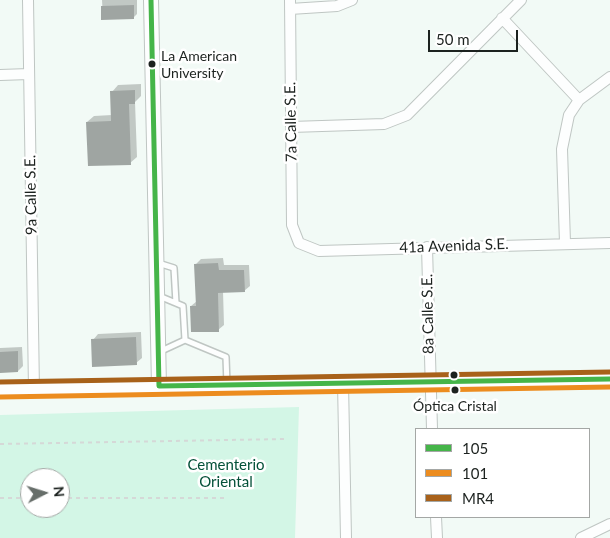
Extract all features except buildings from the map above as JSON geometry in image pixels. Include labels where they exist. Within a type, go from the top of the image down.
[{"type":"street","name":"9a Calle S.E.","points":[[28,0],[34,390]]},
{"type":"street","points":[[151,0],[159,386]]},
{"type":"street","points":[[290,5],[337,6],[352,0]]},
{"type":"street","points":[[291,127],[384,124],[396,121],[407,115],[521,0]]},
{"type":"street","name":"7a Calle S.E.","points":[[290,5],[292,225],[299,243]]},
{"type":"street","points":[[502,18],[579,100]]},
{"type":"street","points":[[0,75],[29,74]]},
{"type":"street","points":[[565,243],[562,149],[569,115],[579,100],[610,77]]},
{"type":"street","name":"41a Avenida S.E.","points":[[299,243],[319,251],[427,246],[610,243]]},
{"type":"street","name":"8a Calle S.E.","points":[[427,246],[432,428]]},
{"type":"street","points":[[0,390],[610,379]]},
{"type":"street","points":[[343,383],[346,538]]},
{"type":"street","points":[[436,518],[437,538]]},
{"type":"street","points":[[581,538],[610,524]]},
{"type":"lane","points":[[157,262],[174,268],[176,303]]},
{"type":"lane","points":[[158,296],[183,306],[185,340]]},
{"type":"lane","points":[[159,352],[185,340],[226,357],[227,385]]},
{"type":"path","points":[[0,444],[286,439]]},
{"type":"path","points":[[0,498],[20,498]]},
{"type":"path","points":[[70,498],[225,498]]},
{"type":"green space","name":"Cementerio Oriental","points":[[299,407],[295,538],[0,538],[0,415]]},
{"type":"transit line","name":"105","points":[[151,0],[159,386]]},
{"type":"transit line","name":"MR4","points":[[0,382],[610,372]]},
{"type":"transit line","name":"105","points":[[159,386],[610,379]]},
{"type":"transit line","name":"101","points":[[0,397],[610,387]]},
{"type":"place","name":"La American University","points":[[152,64]]},
{"type":"place","name":"Óptica Cristal","points":[[455,390]]}]
